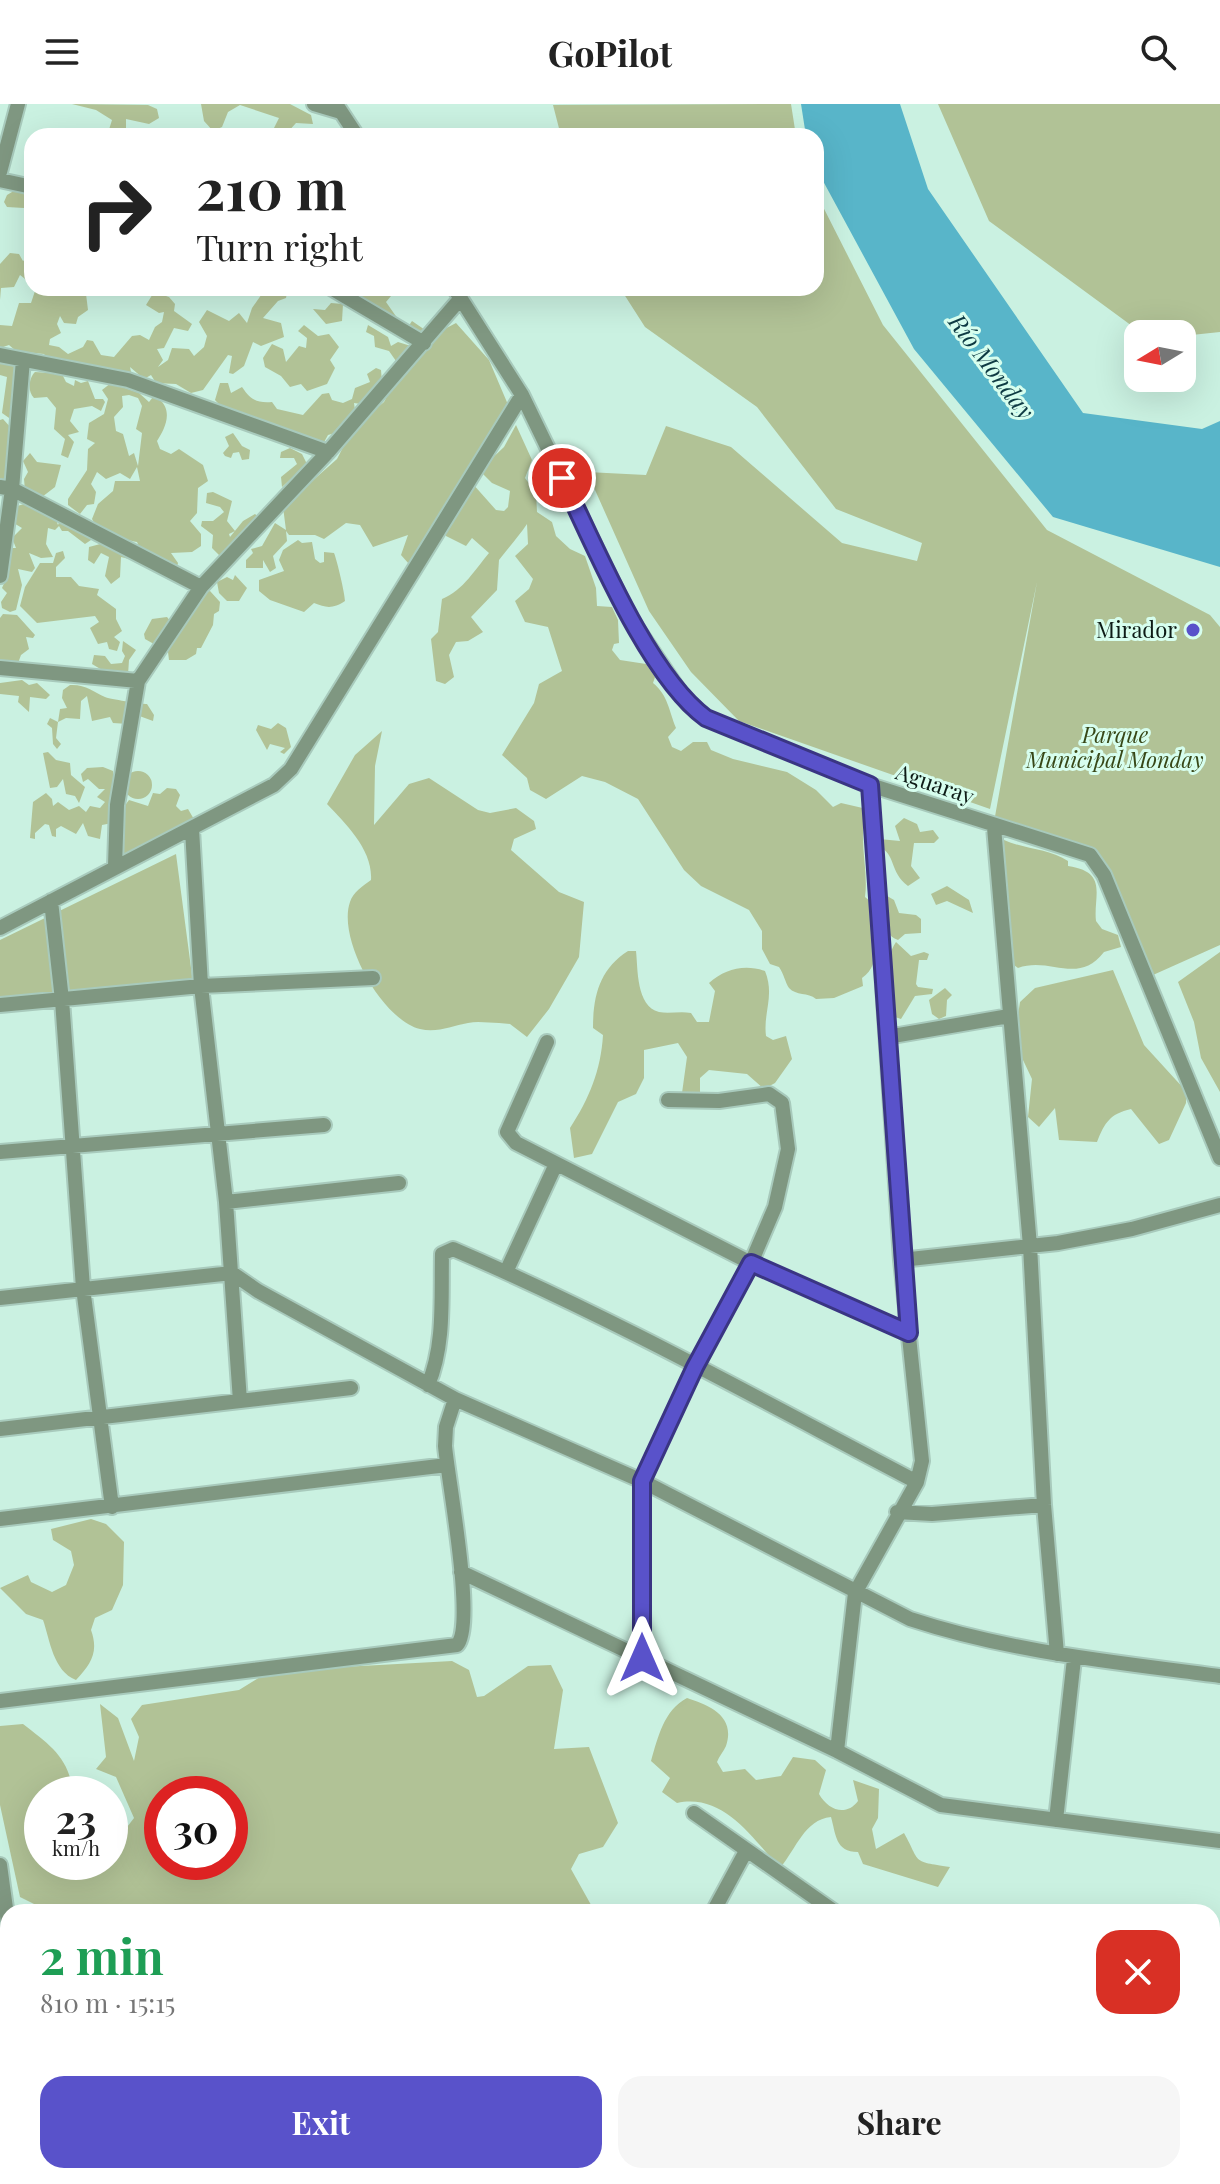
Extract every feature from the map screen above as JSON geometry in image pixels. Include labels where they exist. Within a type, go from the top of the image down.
[{"type":"street","points":[[0,172],[18,104]]},
{"type":"street","points":[[314,104],[338,108],[352,128]]},
{"type":"street","points":[[0,180],[24,185]]},
{"type":"street","points":[[345,296],[424,343]]},
{"type":"street","points":[[115,866],[117,805],[138,681],[201,587],[328,452],[424,343],[456,296]]},
{"type":"street","name":"Aguaray","points":[[460,296],[522,395],[630,618],[688,704],[706,718],[870,785],[994,827],[1090,855],[1097,865],[1220,1158]]},
{"type":"street","points":[[0,355],[128,380],[328,452]]},
{"type":"street","points":[[0,576],[6,488],[23,360]]},
{"type":"street","points":[[0,928],[274,785],[291,769],[522,395]]},
{"type":"street","points":[[6,488],[201,587]]},
{"type":"street","points":[[0,668],[138,681]]},
{"type":"street","points":[[837,1751],[855,1593],[897,1512],[917,1482],[921,1440],[901,1260],[870,785]]},
{"type":"street","points":[[994,827],[1030,1246],[1044,1505],[1057,1654]]},
{"type":"street","points":[[192,829],[201,986],[226,1202],[240,1401]]},
{"type":"street","points":[[51,901],[74,1145],[83,1288],[112,1507]]},
{"type":"street","points":[[0,1005],[201,986],[373,978]]},
{"type":"street","points":[[887,1037],[1009,1016]]},
{"type":"street","points":[[547,1042],[507,1132],[516,1143],[751,1263],[909,1333]]},
{"type":"street","points":[[642,1658],[642,1481],[695,1367],[751,1263],[775,1207],[788,1137],[782,1103],[769,1094],[704,1102],[668,1100]]},
{"type":"street","points":[[0,1152],[324,1125]]},
{"type":"street","points":[[506,1272],[556,1164]]},
{"type":"street","points":[[226,1202],[399,1183]]},
{"type":"street","points":[[901,1260],[1030,1246],[1132,1229],[1220,1205]]},
{"type":"street","points":[[428,1385],[437,1364],[442,1254],[453,1249],[506,1272],[917,1482]]},
{"type":"street","points":[[0,1298],[232,1273],[258,1291],[455,1399],[642,1481],[910,1619],[952,1633],[1074,1659],[1220,1676]]},
{"type":"street","points":[[0,1429],[351,1388]]},
{"type":"street","points":[[0,1701],[457,1645],[464,1634],[461,1572],[447,1465],[446,1427],[455,1399]]},
{"type":"street","points":[[0,1519],[447,1465]]},
{"type":"street","points":[[897,1512],[932,1514],[1044,1505]]},
{"type":"street","points":[[461,1572],[837,1751],[941,1805],[1220,1841]]},
{"type":"street","points":[[1056,1820],[1074,1659]]},
{"type":"street","points":[[694,1813],[823,1904]]},
{"type":"street","points":[[717,1904],[746,1851]]},
{"type":"street","points":[[0,1865],[5,1904]]},
{"type":"green space","points":[[72,104],[148,105],[157,109],[159,118],[149,124],[126,119],[126,128],[110,128],[112,120],[96,110]]},
{"type":"green space","points":[[201,104],[290,104],[311,115],[313,124],[296,123],[292,128],[274,128],[279,118],[240,105],[228,112],[220,128],[210,128],[204,121]]},
{"type":"green space","points":[[791,104],[795,128],[559,128],[553,105]]},
{"type":"green space","points":[[938,104],[1220,104],[1220,332],[1196,335],[1196,320],[1124,320],[989,221]]},
{"type":"green space","points":[[17,189],[24,191],[24,208],[7,207],[4,202],[7,195]]},
{"type":"green space","name":"Parque Municipal Monday","points":[[824,209],[883,325],[1047,530],[1210,615],[1220,627],[1220,945],[1153,975],[1106,871],[1090,851],[994,822],[1037,582],[990,809],[739,721],[691,672],[649,611],[587,472],[646,475],[666,426],[731,447],[842,543],[917,561],[922,543],[836,509],[757,407],[645,327],[625,296],[824,296]]},
{"type":"green space","points":[[10,253],[19,254],[24,260],[24,278],[20,275],[14,287],[1,288],[0,300],[0,264]]},
{"type":"green space","points":[[33,296],[86,296],[88,310],[78,317],[76,324],[64,323],[60,316],[57,324],[61,333],[50,339],[49,345],[59,347],[68,354],[83,347],[87,340],[93,341],[101,355],[114,357],[132,336],[140,335],[149,340],[155,327],[162,322],[164,312],[159,313],[146,305],[152,296],[169,297],[175,304],[174,311],[192,324],[188,331],[174,328],[164,348],[157,349],[163,360],[158,367],[168,360],[172,348],[189,349],[194,356],[204,347],[207,336],[199,322],[207,310],[229,321],[239,313],[247,323],[260,296],[286,296],[263,318],[281,323],[284,337],[261,346],[253,342],[244,366],[233,374],[229,373],[232,356],[228,355],[203,390],[191,393],[176,384],[156,383],[151,375],[144,379],[130,367],[132,377],[47,358],[44,354],[16,351],[9,345],[0,348],[0,325],[12,326],[19,303],[31,303]]},
{"type":"green space","points":[[360,296],[391,296],[386,302],[400,322],[359,299]]},
{"type":"green space","points":[[331,303],[343,304],[342,321],[326,324],[313,309],[325,310]]},
{"type":"green space","points":[[412,321],[428,332],[437,333],[456,323],[489,360],[509,407],[499,418],[499,426],[492,427],[493,431],[409,564],[401,555],[408,535],[373,547],[360,525],[346,523],[324,539],[315,535],[289,535],[286,531],[287,541],[273,556],[276,568],[270,572],[263,560],[263,568],[246,568],[246,560],[253,553],[251,549],[262,546],[275,523],[286,530],[283,507],[337,459],[353,428],[384,402],[395,381],[432,344],[408,327]]},
{"type":"green space","points":[[304,325],[318,336],[329,334],[339,347],[330,360],[335,368],[327,384],[307,391],[301,384],[290,387],[281,376],[265,367],[263,358],[272,344],[283,349],[286,362],[299,346],[306,348],[307,338],[298,331]]},
{"type":"green space","points":[[368,325],[388,337],[391,346],[398,342],[414,347],[402,362],[396,361],[389,351],[375,347],[374,336],[366,332]]},
{"type":"green space","points":[[0,358],[18,368],[12,420],[2,413],[7,377],[0,375]]},
{"type":"green space","points":[[376,368],[381,370],[382,382],[361,404],[354,403],[355,410],[338,432],[328,435],[323,444],[229,415],[215,400],[220,383],[228,383],[231,393],[242,387],[254,400],[272,402],[277,409],[303,415],[322,394],[329,393],[332,400],[343,403],[352,399],[355,388],[370,382],[367,374]]},
{"type":"green space","points":[[35,372],[62,374],[66,382],[74,386],[75,380],[81,383],[88,381],[95,399],[105,402],[101,411],[92,406],[74,409],[70,421],[79,432],[68,435],[74,442],[68,458],[61,455],[65,439],[54,429],[56,408],[47,397],[34,398],[30,392],[30,381]]},
{"type":"green space","points":[[111,383],[139,393],[149,402],[153,397],[161,401],[167,416],[157,441],[160,449],[171,454],[179,449],[203,465],[208,481],[198,488],[197,513],[190,521],[201,534],[201,546],[192,552],[171,553],[178,563],[176,571],[143,555],[137,542],[106,533],[92,519],[98,504],[113,491],[115,481],[140,481],[137,467],[130,479],[120,473],[106,479],[97,472],[91,484],[96,492],[94,504],[87,505],[80,514],[68,505],[68,499],[87,470],[88,449],[95,443],[87,439],[89,423],[104,414],[108,399],[102,390]],"holes":[[[122,396],[138,398],[142,406],[136,429],[142,433],[138,466],[134,453],[129,456],[123,434],[116,431],[114,417],[123,407]]]},
{"type":"green space","points":[[3,419],[12,429],[14,448],[7,448],[10,480],[0,483],[0,420]]},
{"type":"green space","points":[[516,425],[532,460],[525,478],[536,493],[537,512],[552,522],[556,536],[570,549],[585,556],[596,588],[597,606],[612,607],[618,620],[619,643],[614,644],[612,650],[620,660],[646,664],[655,677],[653,683],[665,698],[676,728],[668,737],[672,747],[681,751],[693,742],[707,742],[711,750],[733,759],[787,772],[816,790],[833,807],[841,803],[867,809],[863,831],[865,897],[871,902],[876,943],[873,963],[862,978],[863,986],[834,998],[816,999],[792,990],[779,967],[770,964],[762,949],[762,931],[749,910],[701,886],[684,870],[638,799],[605,782],[582,776],[546,799],[530,790],[527,778],[502,755],[534,703],[539,684],[562,671],[548,627],[525,622],[515,601],[529,589],[533,579],[515,556],[528,544],[527,524],[499,560],[497,590],[471,617],[483,632],[468,641],[456,642],[449,655],[454,677],[445,684],[436,681],[431,639],[438,632],[442,599],[463,585],[489,553],[472,538],[466,546],[446,536],[445,525],[472,483],[496,510],[504,511],[508,507],[510,491],[492,483],[483,474],[485,465],[504,447]]},
{"type":"green space","points":[[233,433],[242,446],[250,450],[249,459],[242,460],[239,452],[233,453],[231,458],[223,453],[229,446],[225,437]]},
{"type":"green space","points":[[290,448],[302,454],[307,464],[282,487],[281,477],[297,464],[294,458],[280,458],[281,452]]},
{"type":"green space","points":[[30,453],[37,462],[61,465],[55,487],[42,497],[25,490],[24,479],[28,472],[23,461]]},
{"type":"green space","points":[[213,492],[232,501],[227,521],[235,531],[243,521],[255,514],[261,519],[221,557],[212,548],[213,535],[201,526],[202,521],[213,521],[224,512],[220,507],[206,503],[207,493]]},
{"type":"green space","points":[[32,502],[56,520],[58,525],[60,520],[92,536],[85,544],[68,531],[62,531],[59,526],[55,530],[48,528],[46,544],[53,557],[41,558],[29,553],[35,568],[32,572],[18,569],[22,585],[16,610],[10,612],[2,608],[1,602],[7,593],[2,588],[6,579],[6,548],[16,548],[12,538],[22,528],[12,522],[17,506]]},
{"type":"green space","points":[[298,540],[302,543],[312,542],[315,559],[320,563],[324,562],[324,552],[334,553],[345,601],[330,607],[314,603],[304,612],[270,600],[259,591],[259,580],[284,571],[279,560],[283,550]]},
{"type":"green space","points":[[104,543],[131,556],[129,559],[121,557],[120,577],[111,584],[105,576],[109,557],[101,553],[94,564],[88,560],[89,547]]},
{"type":"green space","points":[[63,551],[65,558],[56,567],[56,577],[71,577],[79,586],[99,589],[97,595],[116,609],[116,619],[122,631],[114,637],[120,642],[117,651],[109,649],[107,642],[98,644],[90,628],[99,622],[95,616],[37,623],[20,606],[25,587],[40,563],[53,563],[56,553]]},
{"type":"green space","points":[[235,575],[247,588],[239,601],[227,601],[219,593],[217,582],[227,577],[233,580]]},
{"type":"green space","points":[[210,591],[220,602],[219,611],[214,614],[213,625],[196,654],[186,660],[169,660],[168,652],[145,639],[144,634],[152,619],[167,617],[171,622],[202,593]]},
{"type":"green space","points":[[3,614],[17,615],[35,635],[33,638],[26,637],[29,649],[21,655],[17,666],[0,666],[0,618]]},
{"type":"green space","points":[[123,641],[136,650],[129,660],[128,675],[107,673],[92,664],[94,655],[105,656],[111,664],[122,663],[125,656]]},
{"type":"green space","points":[[22,680],[29,685],[37,683],[50,695],[46,699],[30,697],[29,712],[18,702],[19,696],[0,694],[0,683]]},
{"type":"green space","points":[[70,685],[85,687],[108,698],[147,704],[154,715],[153,721],[134,714],[128,724],[113,723],[110,717],[92,721],[87,696],[81,701],[80,719],[66,718],[58,722],[60,709],[67,708],[62,698],[63,690]]},
{"type":"green space","points":[[50,718],[58,722],[56,738],[61,744],[57,749],[53,744],[52,728],[47,724]]},
{"type":"green space","points":[[278,723],[286,728],[291,747],[284,754],[280,752],[285,748],[270,744],[267,750],[256,730],[258,725],[271,729]]},
{"type":"green space","points":[[382,731],[375,766],[374,825],[409,784],[429,778],[478,810],[490,813],[516,808],[534,821],[536,829],[514,839],[511,850],[559,892],[584,902],[579,957],[549,1009],[527,1037],[510,1024],[484,1022],[444,1029],[420,1029],[391,1011],[356,956],[348,918],[351,898],[371,880],[368,858],[357,838],[327,804],[355,755]]},
{"type":"green space","points":[[48,752],[56,760],[70,763],[71,775],[85,787],[79,803],[75,796],[66,794],[63,779],[57,787],[50,788],[43,753]]},
{"type":"green space","points":[[103,767],[113,771],[114,787],[111,789],[114,791],[115,811],[109,817],[112,823],[102,825],[100,839],[88,836],[83,823],[76,834],[61,826],[56,829],[56,837],[52,836],[49,825],[45,824],[35,833],[35,839],[30,838],[33,802],[46,793],[52,799],[53,806],[58,802],[69,810],[79,806],[86,812],[90,806],[100,808],[105,802],[97,797],[105,789],[99,789],[88,779],[83,782],[81,774],[87,768]]},
{"type":"green space","points":[[138,771],[148,775],[152,785],[148,795],[138,799],[128,795],[124,785],[128,775]]},
{"type":"green space","points":[[167,788],[176,789],[180,795],[176,806],[181,811],[188,809],[195,821],[125,867],[120,832],[124,807],[129,800],[148,806],[153,793],[160,794]]},
{"type":"green space","points":[[904,818],[917,824],[920,832],[933,830],[939,838],[934,843],[914,843],[911,866],[920,878],[908,886],[898,875],[888,854],[879,847],[879,839],[900,841],[895,826]]},
{"type":"green space","points":[[1004,840],[1053,854],[1068,861],[1068,866],[1089,874],[1096,886],[1096,921],[1102,929],[1118,935],[1121,947],[1104,952],[1094,962],[1074,969],[1041,965],[1018,968],[1007,960],[998,843]]},
{"type":"green space","points":[[176,854],[193,983],[0,1008],[0,940]]},
{"type":"green space","points":[[947,886],[969,900],[973,913],[947,901],[936,905],[931,894]]},
{"type":"green space","points":[[882,893],[894,900],[899,913],[916,915],[921,919],[921,933],[905,934],[898,940],[892,937],[886,927]]},
{"type":"green space","points":[[896,942],[911,956],[924,952],[929,954],[927,960],[919,960],[916,984],[933,989],[932,994],[915,996],[901,1019],[895,1017],[887,979],[889,959]]},
{"type":"green space","points":[[628,951],[636,951],[642,995],[651,1008],[663,1013],[691,1013],[697,1022],[709,1022],[715,991],[709,983],[715,978],[742,968],[765,971],[769,988],[766,1036],[773,1040],[786,1036],[792,1059],[775,1083],[764,1089],[747,1074],[709,1070],[700,1078],[700,1098],[688,1099],[682,1093],[687,1057],[678,1043],[644,1050],[644,1078],[636,1094],[618,1102],[592,1154],[574,1158],[570,1128],[593,1084],[602,1048],[603,1035],[593,1028],[597,994],[611,966]]},
{"type":"green space","points":[[1220,952],[1220,1092],[1201,1058],[1194,1022],[1178,982]]},
{"type":"green space","points":[[1113,970],[1144,1045],[1186,1091],[1186,1103],[1169,1140],[1159,1144],[1131,1109],[1109,1120],[1097,1142],[1059,1140],[1055,1108],[1039,1127],[1028,1117],[1032,1079],[1014,1041],[1020,1002],[1035,988]]},
{"type":"green space","points":[[945,988],[952,995],[947,1000],[946,1016],[939,1019],[932,1014],[929,1000]]},
{"type":"green space","points":[[91,1519],[106,1524],[124,1542],[123,1585],[112,1610],[95,1618],[91,1630],[94,1651],[86,1669],[76,1680],[68,1676],[57,1662],[43,1620],[26,1614],[0,1588],[28,1575],[31,1582],[52,1592],[66,1585],[74,1565],[71,1551],[53,1540],[51,1529]]},
{"type":"green space","points":[[452,1661],[469,1670],[477,1697],[484,1696],[528,1666],[551,1665],[563,1690],[554,1749],[589,1747],[618,1823],[603,1847],[579,1854],[571,1869],[591,1904],[34,1904],[20,1897],[0,1805],[0,1726],[23,1724],[57,1753],[69,1776],[24,1776],[24,1880],[128,1880],[128,1826],[134,1818],[128,1804],[128,1776],[114,1776],[96,1769],[106,1757],[100,1704],[118,1718],[134,1761],[139,1737],[131,1719],[142,1705],[239,1690],[270,1671]]},
{"type":"green space","points":[[687,1698],[712,1708],[724,1719],[728,1736],[717,1762],[723,1772],[745,1769],[756,1780],[781,1776],[793,1757],[815,1760],[826,1770],[819,1794],[837,1810],[848,1809],[858,1801],[853,1780],[879,1789],[878,1818],[872,1829],[876,1849],[904,1833],[922,1862],[950,1867],[938,1887],[863,1864],[858,1852],[841,1845],[831,1817],[807,1829],[780,1868],[736,1820],[723,1811],[694,1802],[677,1803],[662,1792],[670,1778],[651,1761],[667,1717]]},
{"type":"water","name":"Río Monday","points":[[801,104],[900,104],[928,189],[1083,413],[1202,429],[1220,421],[1220,567],[1053,517],[914,349],[824,183],[824,128],[805,128]]},
{"type":"place","name":"Mirador","points":[[1193,630]]},
{"type":"route","points":[[562,478],[630,618],[688,704],[706,718],[870,785],[901,1260],[909,1333],[751,1263],[695,1367],[642,1481],[642,1658]]}]
